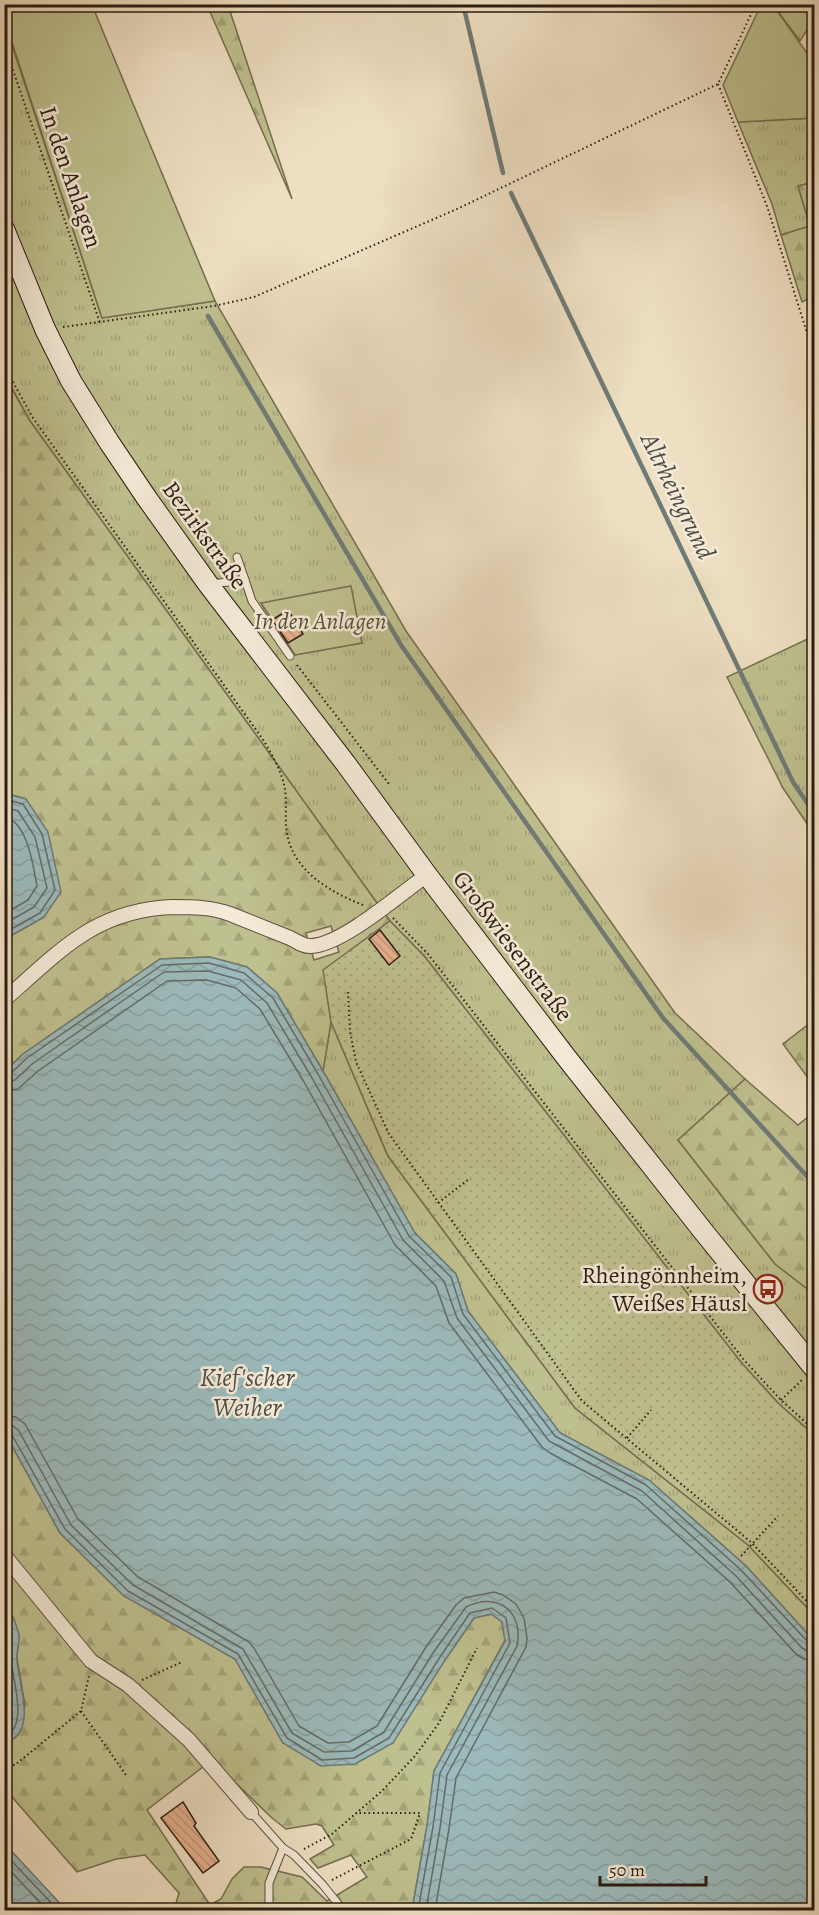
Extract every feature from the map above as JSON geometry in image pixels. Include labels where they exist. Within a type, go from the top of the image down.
[{"type":"street","name":"Bezirkstraße","points":[[4,229],[45,329],[71,381],[109,442],[208,584],[346,764],[427,875]]},
{"type":"street","name":"Großwiesenstraße","points":[[4,1000],[68,944],[96,926],[128,913],[160,908],[200,907],[227,913],[310,947],[350,932],[427,875],[811,1371]]},
{"type":"street","points":[[4,1555],[91,1661],[128,1685],[189,1740],[251,1812]]},
{"type":"lane","points":[[237,557],[252,601],[290,656]]},
{"type":"lane","points":[[208,584],[245,580]]},
{"type":"lane","points":[[251,1812],[323,1885],[343,1911]]},
{"type":"lane","points":[[269,1911],[269,1884],[284,1848]]},
{"type":"path","points":[[45,329],[214,306],[254,297],[457,209],[718,84],[756,4]]},
{"type":"path","name":"In den Anlagen","points":[[4,44],[100,323]]},
{"type":"path","points":[[718,84],[767,206],[814,355]]},
{"type":"path","points":[[4,366],[33,418],[264,741],[282,776],[288,842],[300,864],[318,882],[338,895],[394,918],[428,954],[744,1360],[781,1400],[814,1430]]},
{"type":"path","points":[[290,656],[389,784]]},
{"type":"path","points":[[348,992],[350,1031],[356,1062],[389,1134],[582,1401],[752,1544],[814,1609]]},
{"type":"path","points":[[438,1203],[469,1179]]},
{"type":"path","points":[[781,1400],[811,1371]]},
{"type":"path","points":[[627,1438],[651,1410]]},
{"type":"path","points":[[741,1556],[778,1516]]},
{"type":"path","points":[[294,1855],[332,1834],[389,1784],[415,1756],[439,1723],[477,1648]]},
{"type":"path","points":[[4,1765],[15,1765],[81,1711],[91,1661]]},
{"type":"path","points":[[128,1685],[182,1662]]},
{"type":"path","points":[[81,1711],[126,1775]]},
{"type":"path","points":[[323,1885],[411,1839],[420,1813],[356,1813]]},
{"type":"green space","points":[[4,5],[92,5],[215,301],[102,318],[5,21]]},
{"type":"green space","points":[[207,5],[228,5],[292,199]]},
{"type":"green space","points":[[761,5],[773,5],[814,63],[814,118],[738,122],[723,85]]},
{"type":"green space","points":[[773,5],[814,5],[814,19],[800,41]]},
{"type":"green space","points":[[4,21],[102,318],[215,301],[406,631],[675,1013],[745,1079],[678,1140],[775,1264],[814,1294],[814,1435],[778,1403],[740,1361],[425,957],[390,921],[30,421],[5,375]],"holes":[[[261,603],[362,643],[295,655]]]},
{"type":"green space","points":[[814,118],[814,182],[798,186],[810,226],[781,235],[772,204],[738,122]]},
{"type":"green space","points":[[814,182],[814,296],[802,302],[781,235],[810,226],[798,186]]},
{"type":"green space","points":[[4,375],[30,421],[390,921],[324,970],[331,1022],[323,1071],[277,993],[247,967],[209,957],[160,959],[23,1054],[5,1071],[5,939],[44,917],[26,799],[5,793]],"holes":[[[331,926],[339,952],[314,960],[306,933]]]},
{"type":"green space","name":"In den Anlagen","points":[[351,586],[362,643],[295,655],[261,603]]},
{"type":"green space","points":[[814,636],[814,834],[783,788],[727,677]]},
{"type":"green space","points":[[390,921],[425,957],[740,1361],[778,1403],[814,1435],[814,1615],[748,1545],[575,1408],[388,1156],[331,1022],[323,970]]},
{"type":"green space","points":[[814,1020],[814,1086],[783,1044]]},
{"type":"green space","points":[[331,1022],[388,1156],[575,1408],[748,1545],[814,1615],[814,1641],[746,1566],[649,1480],[560,1433],[468,1311],[456,1274],[415,1233],[323,1071]]},
{"type":"green space","points":[[745,1079],[798,1125],[814,1112],[814,1294],[775,1264],[678,1140]]},
{"type":"green space","points":[[5,1433],[60,1533],[124,1596],[235,1659],[283,1743],[445,1660],[474,1618],[492,1614],[502,1622],[505,1640],[434,1771],[412,1910],[174,1910],[179,1893],[145,1855],[116,1859],[77,1872],[13,1798],[5,1780],[5,1743],[12,1741],[25,1706],[17,1658],[19,1635],[13,1617],[5,1615]],"holes":[[[212,1760],[286,1829],[316,1824],[322,1826],[334,1845],[310,1859],[318,1868],[351,1855],[367,1877],[327,1901],[302,1877],[261,1867],[244,1867],[232,1879],[221,1899],[210,1905],[147,1810]]]},
{"type":"water","points":[[4,793],[26,799],[48,832],[61,892],[44,917],[5,939]]},
{"type":"water","name":"Kief'scher Weiher","points":[[210,957],[247,967],[277,993],[415,1233],[456,1274],[468,1311],[560,1433],[649,1480],[746,1566],[814,1641],[814,1910],[412,1910],[434,1771],[505,1641],[502,1622],[491,1614],[474,1618],[393,1743],[355,1764],[321,1766],[283,1743],[235,1659],[124,1596],[60,1533],[5,1433],[5,1071],[23,1054],[160,959]]},
{"type":"water","points":[[5,1615],[13,1617],[19,1633],[17,1659],[24,1718],[15,1738],[5,1743]]},
{"type":"water","points":[[5,1844],[66,1910],[5,1910]]},
{"type":"building","points":[[288,610],[303,634],[288,643],[272,620]]},
{"type":"building","points":[[380,930],[400,956],[389,965],[369,939]]},
{"type":"building","points":[[183,1802],[196,1823],[194,1826],[219,1861],[203,1873],[161,1818]]},
{"type":"waterway","name":"Altrheingrund","points":[[463,4],[503,173]]},
{"type":"waterway","name":"Altrheingrund","points":[[511,193],[793,782],[814,813]]},
{"type":"waterway","points":[[208,316],[401,645],[663,1018],[814,1184]]},
{"type":"place","name":"Rheingönnheim, Weißes Häusl","points":[[768,1289]]}]
